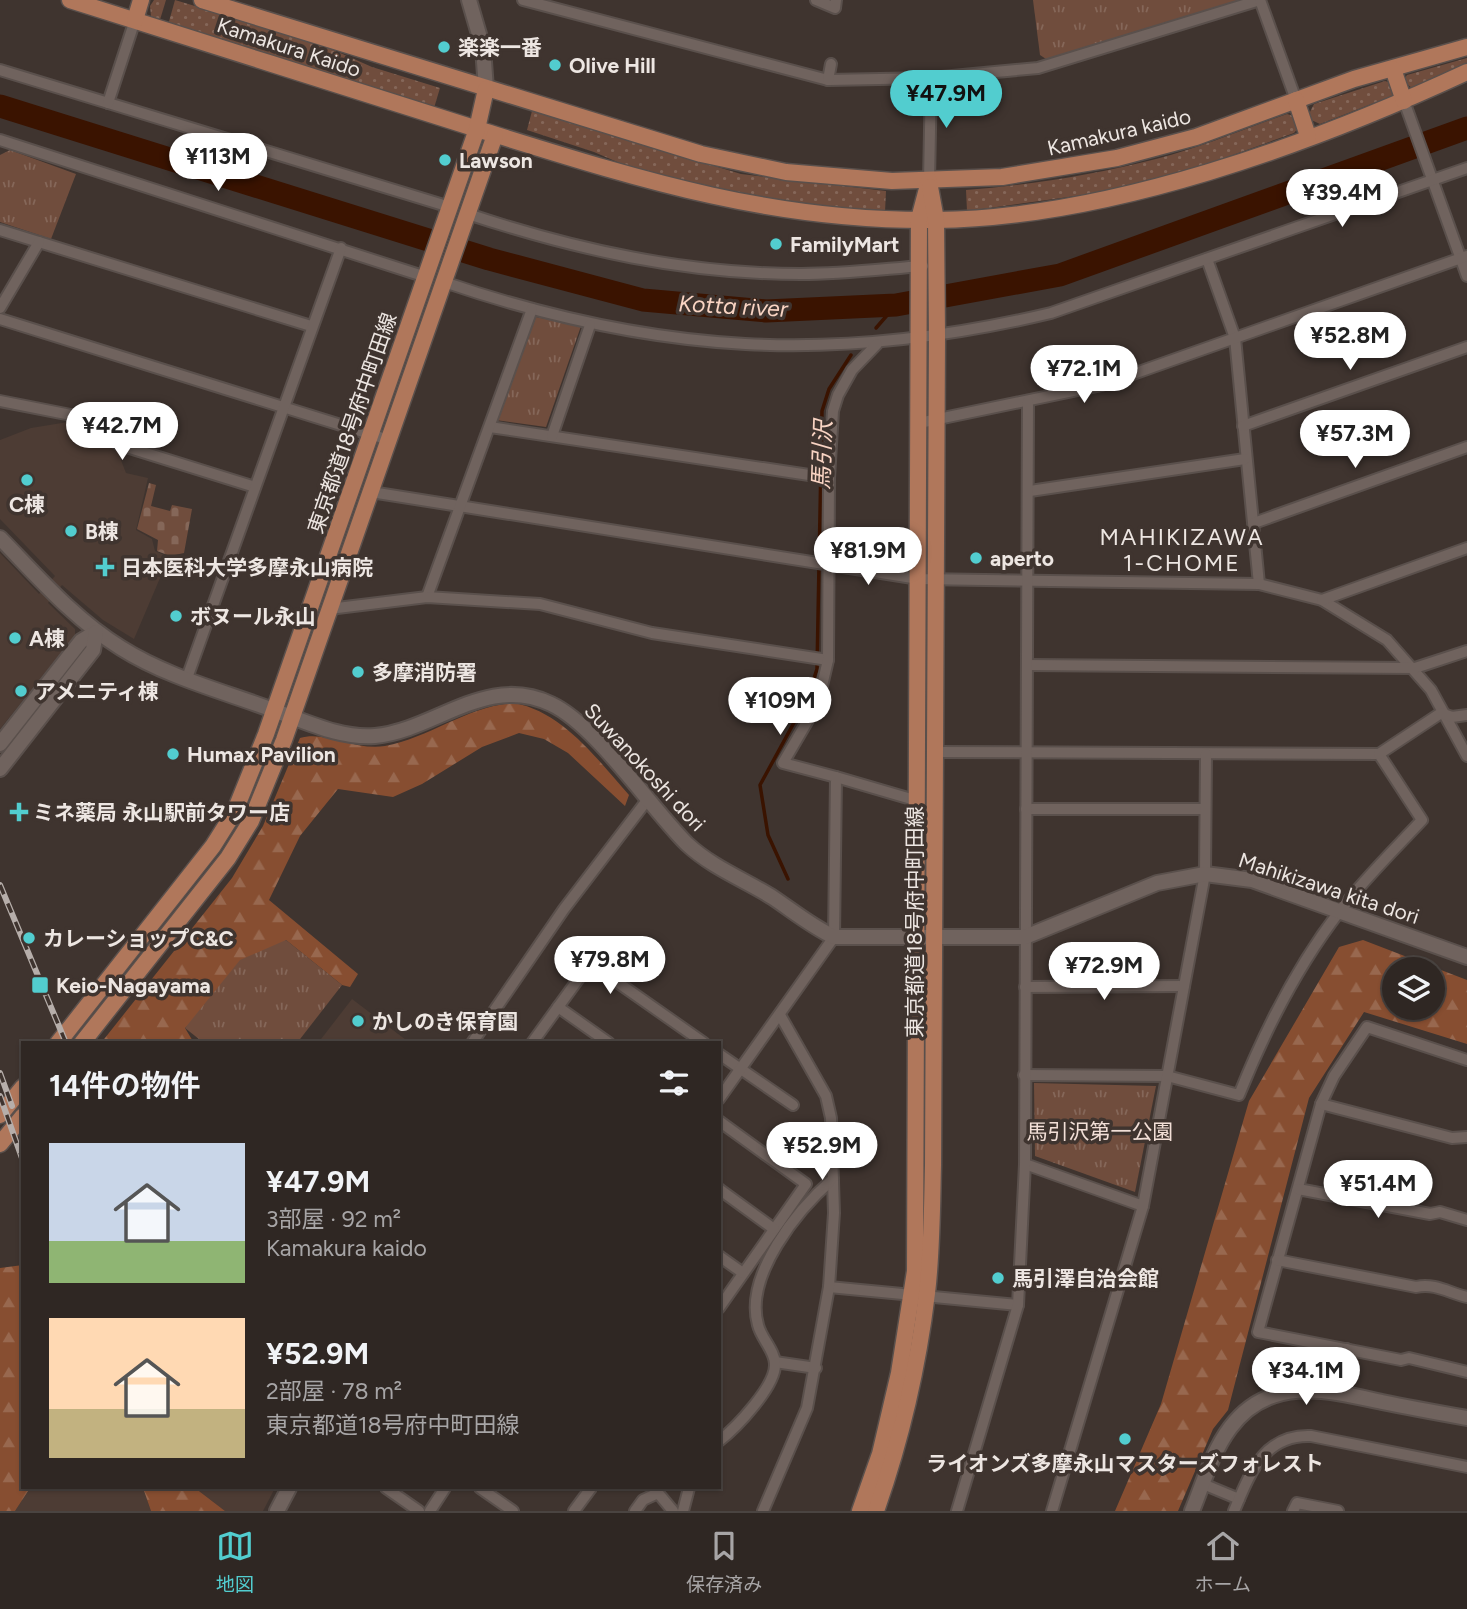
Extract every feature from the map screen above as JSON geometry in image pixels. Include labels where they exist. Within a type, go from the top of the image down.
[{"type":"main road","name":"Kamakura Kaido","points":[[71,0],[495,135]]},
{"type":"main road","points":[[135,20],[141,0]]},
{"type":"main road","name":"Kamakura Kaido","points":[[208,1],[486,89]]},
{"type":"main road","name":"Kamakura kaido","points":[[486,89],[745,165],[838,177],[929,181],[1002,177],[1117,158],[1196,137],[1296,100],[1467,47]]},
{"type":"main road","points":[[1393,69],[1405,101]]},
{"type":"main road","points":[[486,89],[495,135],[645,181],[736,203],[832,215],[936,220],[1024,213],[1106,199],[1208,173],[1405,101],[1467,72]]},
{"type":"main road","name":"東京都道18号府中町田線","points":[[60,1041],[214,846],[236,811],[448,213],[477,129],[486,89]]},
{"type":"main road","points":[[1296,100],[1308,136]]},
{"type":"main road","name":"東京都道18号府中町田線","points":[[84,1041],[228,858],[256,811],[292,717],[495,135]]},
{"type":"main road","name":"東京都道18号府中町田線","points":[[860,1511],[880,1454],[919,1294],[915,1271],[919,219],[929,181]]},
{"type":"main road","name":"東京都道18号府中町田線","points":[[876,1511],[891,1467],[913,1381],[933,1165],[937,272],[936,220],[929,181]]},
{"type":"main road","points":[[0,1115],[21,1089]]},
{"type":"main road","points":[[0,1144],[21,1118]]},
{"type":"street","points":[[469,0],[482,48],[486,89]]},
{"type":"street","points":[[523,0],[828,80],[931,78],[1038,68],[1260,0],[1296,100]]},
{"type":"street","points":[[816,0],[835,8]]},
{"type":"street","points":[[108,103],[135,20]]},
{"type":"street","points":[[828,80],[831,64]]},
{"type":"street","points":[[0,70],[448,213]]},
{"type":"street","points":[[929,181],[931,78]]},
{"type":"street","points":[[1405,101],[1464,257],[1467,276]]},
{"type":"street","points":[[1,142],[341,248],[427,272]]},
{"type":"street","points":[[445,277],[532,309],[636,334],[726,344],[790,347],[877,344],[920,334],[1051,313],[1207,260],[1431,175],[1467,168]]},
{"type":"street","points":[[466,220],[595,252],[709,270],[803,274],[937,272]]},
{"type":"street","points":[[0,230],[311,326]]},
{"type":"street","points":[[0,308],[39,242]]},
{"type":"street","points":[[187,678],[341,248]]},
{"type":"street","points":[[919,423],[1102,385],[1464,257]]},
{"type":"street","points":[[1207,260],[1235,338],[1259,584]]},
{"type":"street","points":[[427,597],[462,508],[532,309]]},
{"type":"street","points":[[0,319],[389,440]]},
{"type":"street","points":[[552,436],[590,325]]},
{"type":"street","points":[[877,344],[861,358],[838,395],[830,432],[827,478],[826,660],[818,703],[783,763],[918,801]]},
{"type":"street","points":[[1243,426],[1467,347]]},
{"type":"street","points":[[0,401],[71,415],[120,445],[256,486]]},
{"type":"street","points":[[957,1511],[1018,1305],[1025,1164],[1027,581],[1030,491],[1028,401]]},
{"type":"street","points":[[490,427],[827,478]]},
{"type":"street","points":[[1254,523],[1467,447]]},
{"type":"street","points":[[1030,491],[1245,459]]},
{"type":"street","points":[[370,492],[919,579],[1259,584],[1322,600],[1387,640],[1415,668],[1431,690],[1441,713],[1467,756]]},
{"type":"street","name":"Suwanokoshi dori","points":[[0,538],[70,610],[96,632],[141,659],[292,717],[351,736],[401,732],[478,699],[498,694],[534,698],[552,704],[582,728],[711,866],[771,897],[815,928],[834,937],[935,939]]},
{"type":"street","points":[[1322,600],[1467,548]]},
{"type":"street","points":[[330,609],[427,597],[540,604],[652,633],[826,660]]},
{"type":"street","points":[[0,744],[81,641],[96,632]]},
{"type":"street","points":[[0,769],[93,650],[96,632]]},
{"type":"street","points":[[1028,665],[1415,668],[1467,651]]},
{"type":"street","points":[[33,702],[46,711]]},
{"type":"street","points":[[935,752],[1027,750],[1379,754],[1441,713]]},
{"type":"street","points":[[1441,713],[1452,717],[1467,715]]},
{"type":"street","points":[[1052,1511],[1143,1206],[1205,874],[1203,809],[1206,754]]},
{"type":"street","points":[[1024,1075],[1167,1076],[1239,1095],[1263,1034],[1339,912],[1422,820],[1379,754]]},
{"type":"street","points":[[721,1097],[834,937],[836,778]]},
{"type":"street","points":[[473,1041],[564,909],[648,799]]},
{"type":"street","points":[[1026,809],[1203,809]]},
{"type":"street","name":"Mahikizawa kita dori","points":[[935,939],[1025,937],[1157,884],[1205,874],[1252,880],[1467,957]]},
{"type":"street","points":[[533,1041],[590,963],[701,1041]]},
{"type":"street","points":[[1025,987],[1184,986]]},
{"type":"street","points":[[558,1007],[606,1041]]},
{"type":"street","points":[[763,1511],[807,1408],[816,1368],[829,1287],[834,1179],[831,1118],[827,1096],[807,1058],[779,1015]]},
{"type":"street","points":[[1467,1060],[1367,1027],[1334,1076],[1321,1104],[1258,1332],[1401,1360],[1409,1357],[1467,1373]]},
{"type":"street","points":[[721,1055],[793,1105]]},
{"type":"street","points":[[1321,1104],[1452,1138],[1467,1137]]},
{"type":"street","points":[[721,1122],[806,1184],[721,1305]]},
{"type":"street","points":[[1025,1164],[1143,1206]]},
{"type":"street","points":[[721,1439],[766,1391],[775,1362],[757,1324],[757,1291],[761,1269],[816,1194],[834,1179]]},
{"type":"street","points":[[1298,1189],[1430,1214],[1440,1212],[1467,1220]]},
{"type":"street","points":[[721,1190],[774,1229]]},
{"type":"street","points":[[721,1257],[743,1273]]},
{"type":"street","points":[[1277,1261],[1416,1287],[1426,1285],[1467,1297]]},
{"type":"street","points":[[829,1287],[1018,1305]]},
{"type":"street","points":[[1337,1392],[1346,1349]]},
{"type":"street","points":[[775,1362],[816,1368]]},
{"type":"street","points":[[1192,1511],[1227,1431],[1250,1407],[1286,1391],[1310,1389],[1337,1392],[1467,1418]]},
{"type":"street","points":[[1234,1511],[1261,1456],[1274,1444],[1295,1437],[1311,1436],[1467,1467]]},
{"type":"street","points":[[1203,1484],[1239,1499]]},
{"type":"street","points":[[278,1511],[289,1489]]},
{"type":"street","points":[[387,1489],[419,1511]]},
{"type":"street","points":[[429,1511],[444,1489]]},
{"type":"street","points":[[481,1489],[513,1511]]},
{"type":"street","points":[[683,1511],[689,1489]]},
{"type":"street","points":[[574,1511],[589,1491]]},
{"type":"street","points":[[635,1511],[643,1500],[658,1493],[673,1511]]},
{"type":"street","points":[[1293,1511],[1297,1503],[1338,1511]]},
{"type":"shaded area","name":"日本医科大学多摩永山病院","points":[[68,422],[117,450],[126,473],[148,478],[136,530],[152,539],[155,551],[169,557],[134,639],[103,620],[62,585],[48,603],[75,629],[75,635],[0,729],[0,553],[39,594],[55,576],[0,519],[0,440],[31,428]]},
{"type":"shaded area","name":"かしのき保育園","points":[[352,999],[407,1041],[320,1041]]},
{"type":"shaded area","points":[[29,1489],[143,1489],[151,1511],[15,1511]]},
{"type":"shaded area","points":[[196,1489],[274,1489],[263,1511],[225,1511]]},
{"type":"green space","points":[[154,0],[166,0],[159,23],[151,16],[150,6]]},
{"type":"green space","points":[[175,0],[320,44],[372,67],[440,88],[434,108],[168,25]]},
{"type":"green space","points":[[1033,0],[1241,0],[1049,61],[1040,55]]},
{"type":"green space","points":[[1467,58],[1467,64],[1412,88],[1403,81],[1407,75]]},
{"type":"green space","points":[[1385,81],[1391,83],[1395,90],[1392,96],[1320,124],[1307,118],[1314,104]]},
{"type":"green space","points":[[532,111],[741,174],[886,191],[885,212],[777,202],[643,173],[594,152],[527,130]]},
{"type":"green space","points":[[1287,114],[1293,116],[1298,128],[1294,133],[1202,166],[1105,192],[967,211],[966,190],[1061,179],[1132,165],[1189,149]]},
{"type":"green space","points":[[10,150],[76,174],[51,239],[0,222],[0,155]]},
{"type":"green space","points":[[536,317],[581,326],[546,427],[496,420]]},
{"type":"green space","points":[[149,483],[156,485],[151,506],[170,511],[172,505],[192,509],[184,553],[170,556],[157,551],[158,540],[137,529]]},
{"type":"green space","points":[[514,703],[532,708],[563,727],[591,752],[629,795],[625,806],[568,753],[544,739],[519,733],[482,747],[422,784],[393,797],[338,789],[300,836],[269,900],[358,974],[350,987],[342,985],[286,940],[185,1028],[193,1041],[103,1041],[232,878],[263,826],[300,738],[310,736],[363,746],[385,746],[497,705]]},
{"type":"green space","points":[[286,940],[342,985],[299,1041],[201,1041],[185,1028],[240,960]]},
{"type":"green space","points":[[1363,940],[1407,957],[1382,957],[1382,1018],[1364,1012],[1309,1098],[1228,1410],[1213,1429],[1178,1511],[1115,1511],[1161,1404],[1249,1101],[1339,947]]},
{"type":"green space","points":[[1445,972],[1467,980],[1467,1044],[1390,1020],[1445,1020]]},
{"type":"green space","name":"馬引沢第一公園","points":[[1034,1083],[1156,1086],[1135,1192],[1035,1156]]},
{"type":"green space","points":[[21,1265],[21,1489],[29,1489],[15,1511],[0,1511],[0,1268]]},
{"type":"green space","points":[[143,1489],[196,1489],[225,1511],[151,1511]]},
{"type":"waterway","name":"Kotta river","points":[[0,106],[489,259],[643,300],[766,311],[896,305],[1060,275],[1467,128]]},
{"type":"waterway","name":"馬引沢","points":[[876,328],[896,305]]},
{"type":"waterway","name":"馬引沢","points":[[788,879],[768,835],[760,785],[808,697],[817,669],[822,411],[829,389],[851,355]]},
{"type":"railway","points":[[0,885],[65,1041]]},
{"type":"railway","points":[[0,1073],[12,1106]]},
{"type":"railway","points":[[0,1096],[21,1155]]},
{"type":"place","name":"楽楽一番","points":[[444,47]]},
{"type":"place","name":"Olive Hill","points":[[555,65]]},
{"type":"place","name":"Lawson","points":[[445,160]]},
{"type":"place","name":"FamilyMart","points":[[776,244]]},
{"type":"place","name":"C棟","points":[[27,480]]},
{"type":"place","name":"B棟","points":[[71,531]]},
{"type":"place","name":"aperto","points":[[976,558]]},
{"type":"place","name":"日本医科大学多摩永山病院","points":[[105,567]]},
{"type":"place","name":"ボヌール永山","points":[[176,616]]},
{"type":"place","name":"A棟","points":[[15,638]]},
{"type":"place","name":"多摩消防署","points":[[358,672]]},
{"type":"place","name":"アメニティ棟","points":[[21,691]]},
{"type":"place","name":"Humax Pavilion","points":[[173,754]]},
{"type":"place","name":"ミネ薬局 永山駅前タワー店","points":[[19,812]]},
{"type":"place","name":"カレーショップC&C","points":[[29,938]]},
{"type":"place","name":"Keio-Nagayama","points":[[40,985]]},
{"type":"place","name":"かしのき保育園","points":[[358,1021]]},
{"type":"place","name":"馬引澤自治会館","points":[[998,1278]]},
{"type":"place","name":"ライオンズ多摩永山マスターズフォレスト","points":[[1125,1439]]},
{"type":"district","name":"MAHIKIZAWA 1-CHOME","points":[[1182,550]]}]
